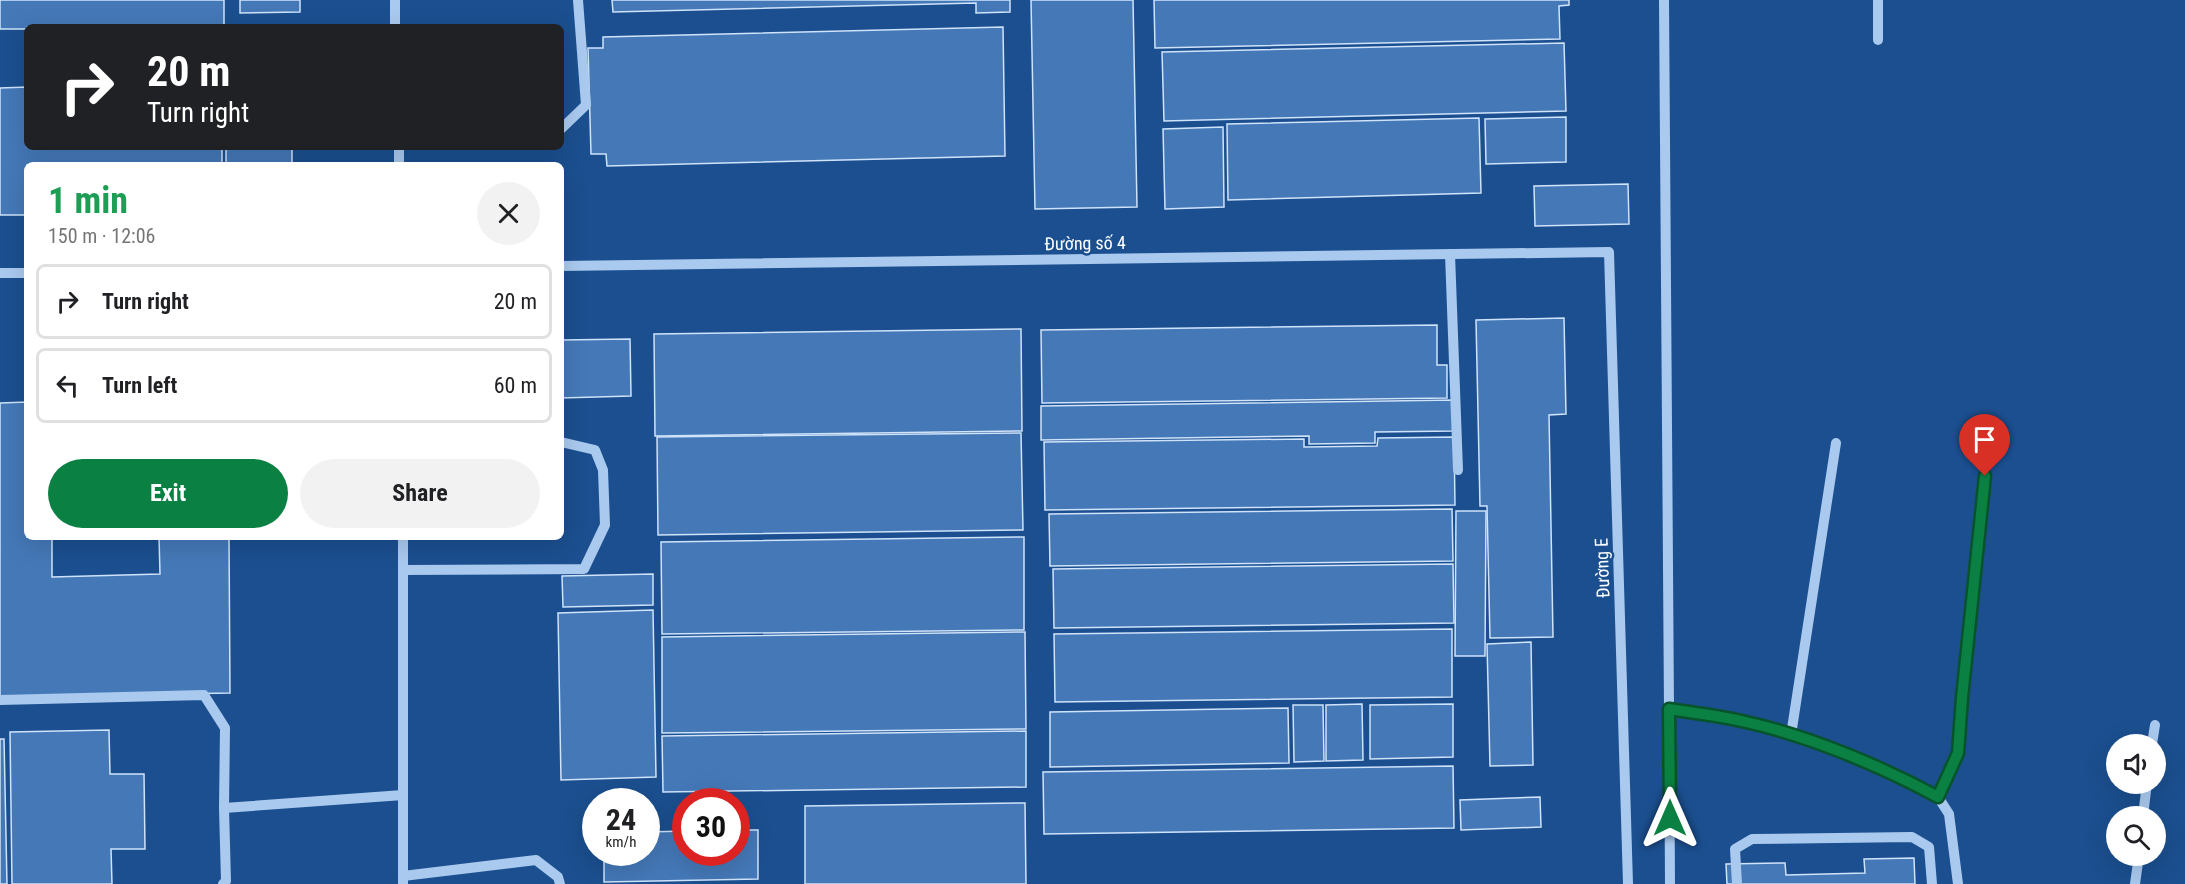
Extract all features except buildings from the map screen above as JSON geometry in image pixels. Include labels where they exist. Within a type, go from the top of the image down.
[{"type":"street","points":[[394,0],[395,24]]},
{"type":"street","points":[[564,126],[586,105],[578,0]]},
{"type":"street","points":[[1664,0],[1670,884]]},
{"type":"street","points":[[1878,0],[1878,40]]},
{"type":"street","name":"Đường số 4","points":[[564,266],[1609,252]]},
{"type":"street","name":"Đường E","points":[[1609,252],[1628,884]]},
{"type":"street","points":[[1450,254],[1458,470]]},
{"type":"street","points":[[0,273],[24,273]]},
{"type":"street","points":[[403,570],[584,569],[605,525],[603,470],[595,450],[564,443]]},
{"type":"street","points":[[1791,735],[1836,443]]},
{"type":"street","points":[[1938,797],[1958,753],[1985,476]]},
{"type":"street","points":[[403,540],[403,880],[536,860],[558,878],[560,884]]},
{"type":"street","points":[[0,700],[204,695],[225,728],[226,881],[223,884]]},
{"type":"street","points":[[1669,709],[1747,722],[1791,735],[1866,763],[1938,797],[1949,814],[1958,884]]},
{"type":"street","points":[[2154,734],[2155,725]]},
{"type":"street","points":[[224,808],[403,795]]},
{"type":"street","points":[[1737,884],[1735,849],[1752,839],[1912,837],[1929,847],[1932,884]]},
{"type":"street","points":[[2135,884],[2137,866]]},
{"type":"route","points":[[1670,818],[1669,709],[1747,722],[1814,742],[1914,784],[1938,797],[1958,753],[1985,476]]}]
